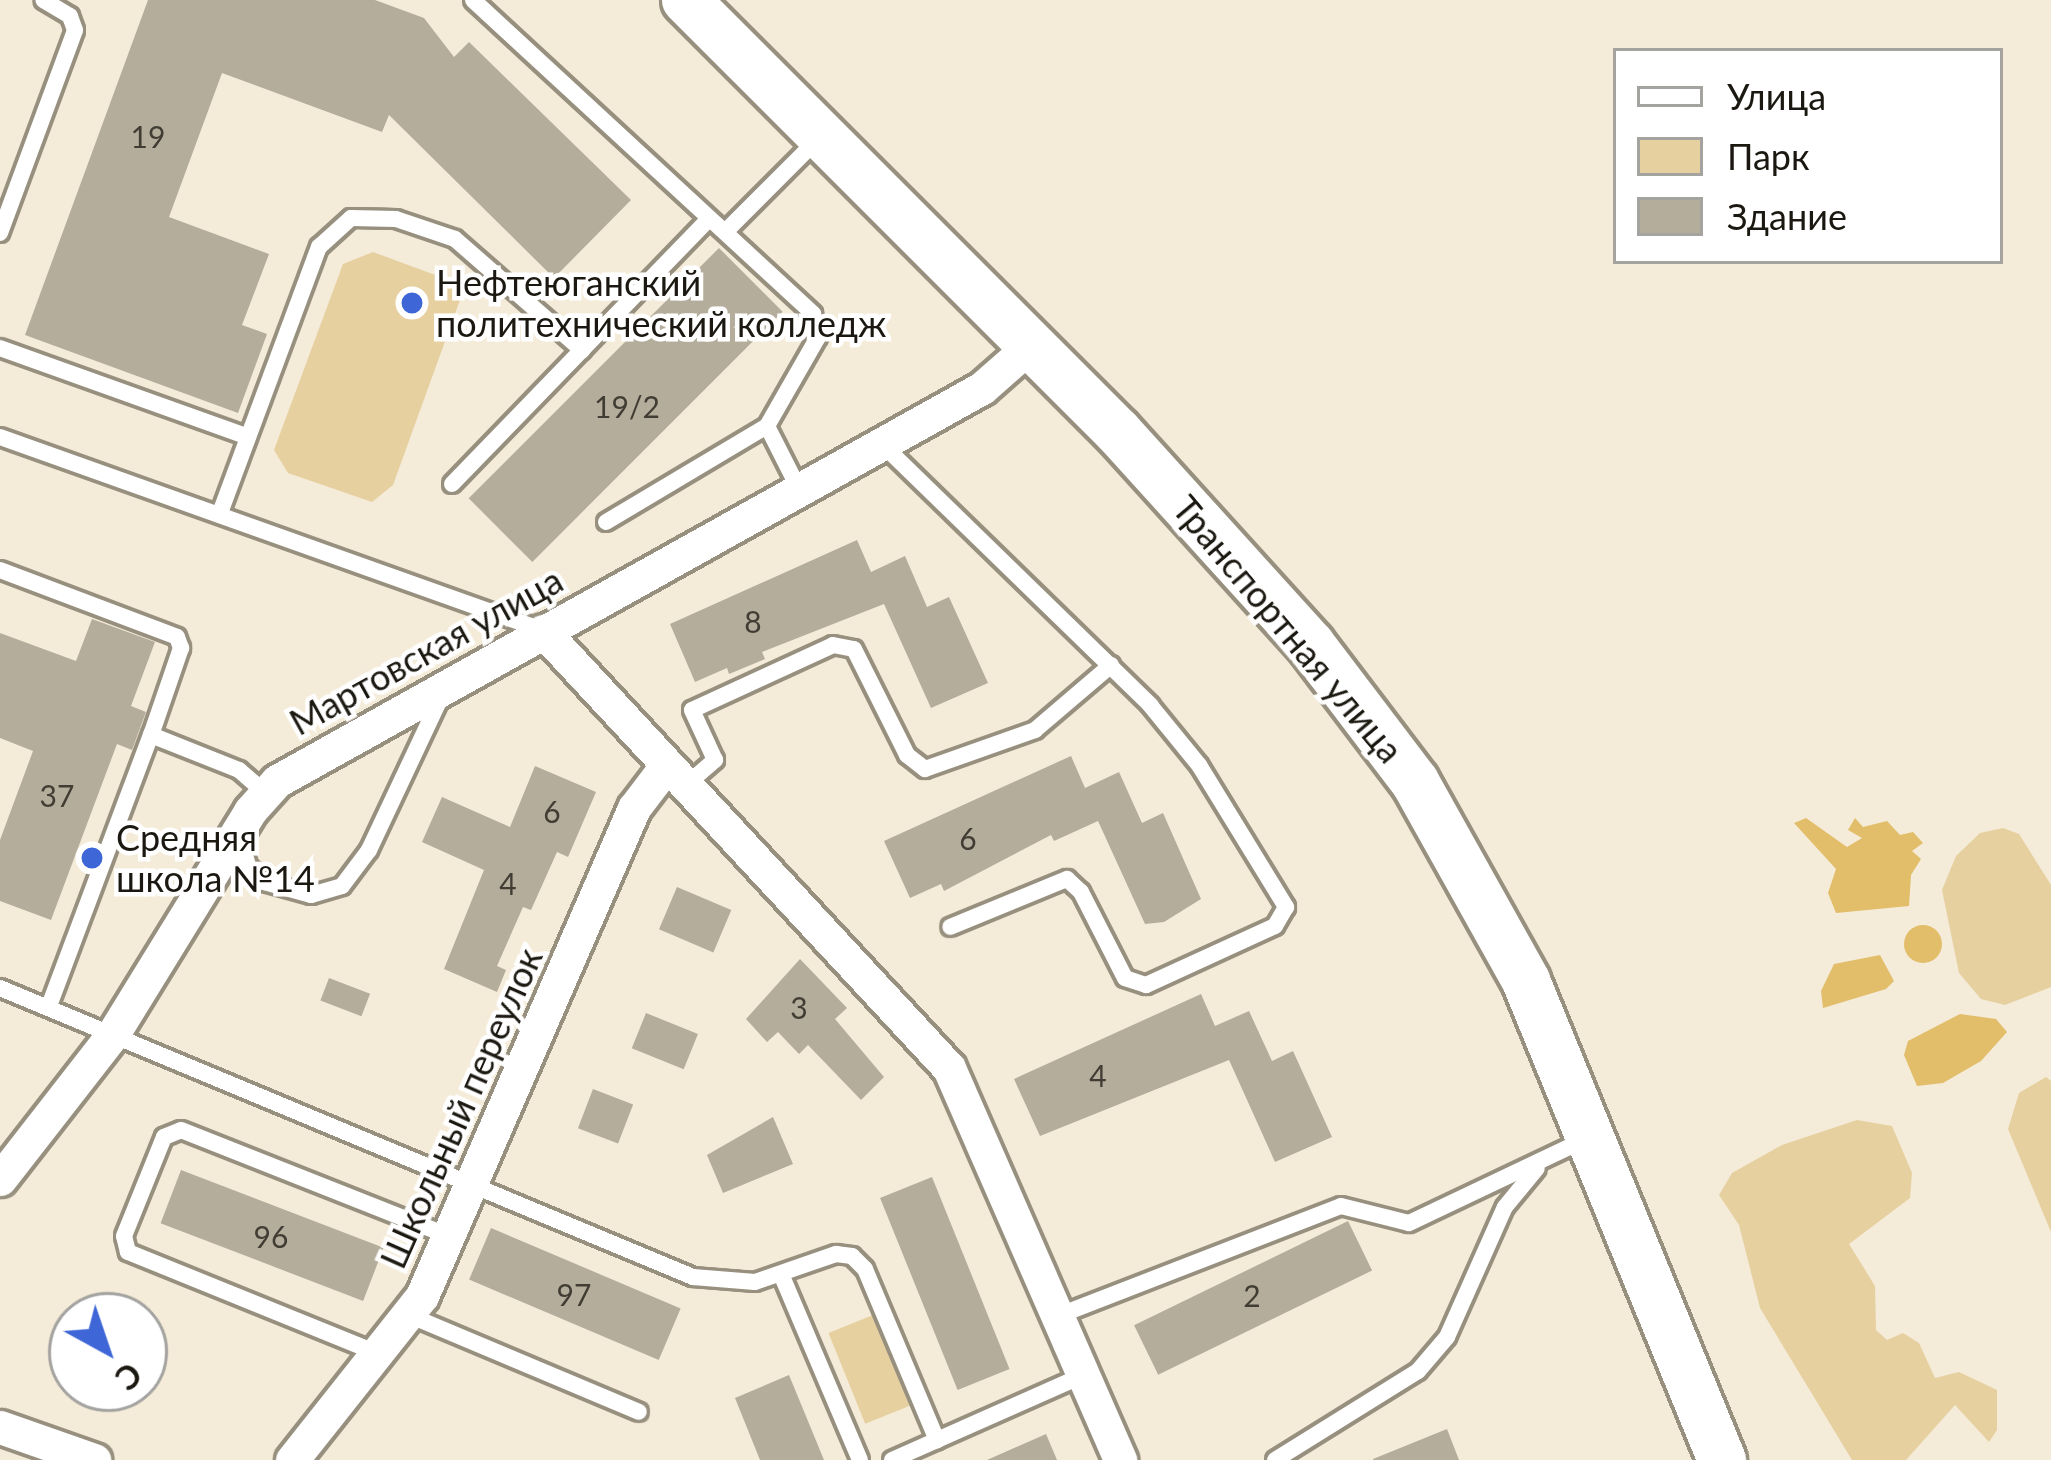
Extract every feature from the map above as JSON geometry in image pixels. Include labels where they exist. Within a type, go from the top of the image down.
[{"type":"street","name":"Транспортная улица","points":[[686,0],[1031,345],[1311,645],[1414,782],[1516,961],[1722,1460]]},
{"type":"street","name":"Мартовская улица","points":[[0,1179],[113,1034],[263,792],[994,380],[1031,345]]},
{"type":"street","points":[[543,631],[949,1068],[1120,1460]]},
{"type":"street","name":"Школьный переулок","points":[[292,1460],[411,1316],[474,1184],[634,808],[676,776]]},
{"type":"street","points":[[0,1427],[94,1460]]},
{"type":"lane","points":[[0,233],[75,29],[70,16],[43,0]]},
{"type":"lane","points":[[473,0],[706,222],[726,231],[819,325],[766,426],[606,522]]},
{"type":"lane","points":[[726,231],[821,135]]},
{"type":"lane","points":[[220,513],[319,247],[351,218],[396,219],[455,239],[582,350]]},
{"type":"lane","points":[[452,484],[706,222]]},
{"type":"lane","points":[[0,348],[248,437]]},
{"type":"lane","points":[[766,426],[799,489]]},
{"type":"lane","points":[[0,437],[543,631]]},
{"type":"lane","points":[[881,443],[1111,665],[1198,765],[1283,897],[1282,917],[1146,985],[1125,978],[1082,892],[1067,880],[950,927]]},
{"type":"lane","points":[[0,570],[177,637],[181,648],[49,1006]]},
{"type":"lane","points":[[676,776],[715,760],[692,710],[833,645],[854,649],[907,754],[925,769],[1035,730],[1111,665]]},
{"type":"lane","points":[[238,829],[248,866],[264,882],[311,896],[342,886],[369,850],[415,741],[452,682]]},
{"type":"lane","points":[[151,735],[239,770],[263,792]]},
{"type":"lane","points":[[0,988],[693,1277],[736,1284],[836,1254],[865,1269],[937,1440]]},
{"type":"lane","points":[[379,1354],[128,1252],[124,1236],[158,1147],[181,1130],[450,1236]]},
{"type":"lane","points":[[1060,1315],[1341,1206],[1409,1223],[1592,1136]]},
{"type":"lane","points":[[1274,1460],[1418,1371],[1462,1309],[1505,1207],[1546,1158]]},
{"type":"lane","points":[[781,1274],[860,1460]]},
{"type":"lane","points":[[411,1316],[639,1412]]},
{"type":"lane","points":[[892,1460],[1085,1375]]},
{"type":"green space","points":[[373,252],[446,279],[460,300],[393,485],[372,502],[288,473],[274,450],[343,264]]},
{"type":"green space","points":[[2003,828],[2019,834],[2051,885],[2051,987],[2005,1005],[1981,999],[1959,973],[1942,890],[1956,856],[1980,833]]},
{"type":"green space","points":[[2046,1077],[2051,1081],[2051,1232],[2008,1129],[2019,1093]]},
{"type":"green space","points":[[1857,1120],[1892,1126],[1912,1173],[1910,1198],[1849,1244],[1875,1286],[1876,1330],[1887,1340],[1903,1333],[1919,1343],[1935,1378],[1959,1372],[1997,1390],[1997,1430],[1989,1442],[1955,1405],[1906,1460],[1852,1460],[1760,1308],[1739,1225],[1719,1195],[1732,1173],[1782,1145]]},
{"type":"green space","points":[[873,1315],[910,1406],[865,1424],[828,1333]]},
{"type":"shaded area","points":[[1806,818],[1847,847],[1862,838],[1848,830],[1855,818],[1863,827],[1887,821],[1900,835],[1913,832],[1923,843],[1912,851],[1921,859],[1911,875],[1909,906],[1836,913],[1828,893],[1836,869],[1794,823]]},
{"type":"shaded area","points":[[1923,925],[1937,930],[1942,944],[1937,958],[1923,963],[1909,958],[1904,944],[1909,930]]},
{"type":"shaded area","points":[[1880,955],[1894,981],[1886,989],[1823,1008],[1821,991],[1834,964]]},
{"type":"shaded area","points":[[1960,1014],[1996,1019],[2007,1032],[1981,1061],[1943,1083],[1917,1086],[1904,1055],[1908,1041]]},
{"type":"building","points":[[148,0],[375,0],[424,18],[454,57],[469,42],[631,200],[554,278],[389,115],[382,132],[222,73],[169,217],[269,254],[242,325],[267,334],[238,413],[25,335]]},
{"type":"building","points":[[719,248],[783,312],[532,562],[469,498]]},
{"type":"building","points":[[857,540],[871,572],[905,556],[927,607],[949,597],[988,683],[931,708],[884,604],[762,652],[765,659],[729,674],[727,668],[695,682],[670,624]]},
{"type":"building","points":[[92,619],[155,642],[131,706],[146,712],[132,750],[117,744],[51,920],[0,901],[0,840],[33,751],[0,738],[0,633],[76,661]]},
{"type":"building","points":[[1071,756],[1085,788],[1119,772],[1142,823],[1163,813],[1201,899],[1164,922],[1145,924],[1098,821],[1054,841],[1051,835],[944,891],[941,884],[910,898],[884,841]]},
{"type":"building","points":[[535,766],[596,792],[568,857],[557,852],[531,910],[523,907],[497,966],[506,970],[497,992],[444,969],[484,870],[422,842],[442,797],[510,827]]},
{"type":"building","points":[[677,887],[731,910],[713,952],[659,929]]},
{"type":"building","points":[[800,959],[847,1008],[835,1019],[884,1077],[861,1100],[808,1045],[799,1054],[778,1032],[767,1042],[746,1019]]},
{"type":"building","points":[[329,978],[370,994],[361,1016],[320,1000]]},
{"type":"building","points":[[1201,994],[1215,1026],[1249,1011],[1272,1061],[1293,1051],[1332,1137],[1275,1162],[1229,1060],[1040,1136],[1014,1079]]},
{"type":"building","points":[[646,1013],[698,1034],[684,1069],[632,1048]]},
{"type":"building","points":[[593,1089],[633,1104],[618,1144],[578,1128]]},
{"type":"building","points":[[773,1117],[793,1164],[723,1193],[707,1155]]},
{"type":"building","points":[[181,1170],[384,1248],[363,1301],[161,1223]]},
{"type":"building","points":[[932,1177],[1010,1369],[958,1390],[880,1198]]},
{"type":"building","points":[[1348,1221],[1372,1270],[1158,1375],[1134,1325]]},
{"type":"building","points":[[491,1228],[681,1308],[659,1360],[469,1280]]},
{"type":"building","points":[[789,1375],[824,1460],[760,1460],[735,1398]]},
{"type":"building","points":[[1447,1429],[1459,1460],[1373,1460],[1373,1459]]},
{"type":"building","points":[[1046,1434],[1057,1460],[987,1460]]},
{"type":"place","name":"Нефтеюганский политехнический колледж","points":[[412,303]]},
{"type":"place","name":"Средняя школа №14","points":[[92,858]]}]
